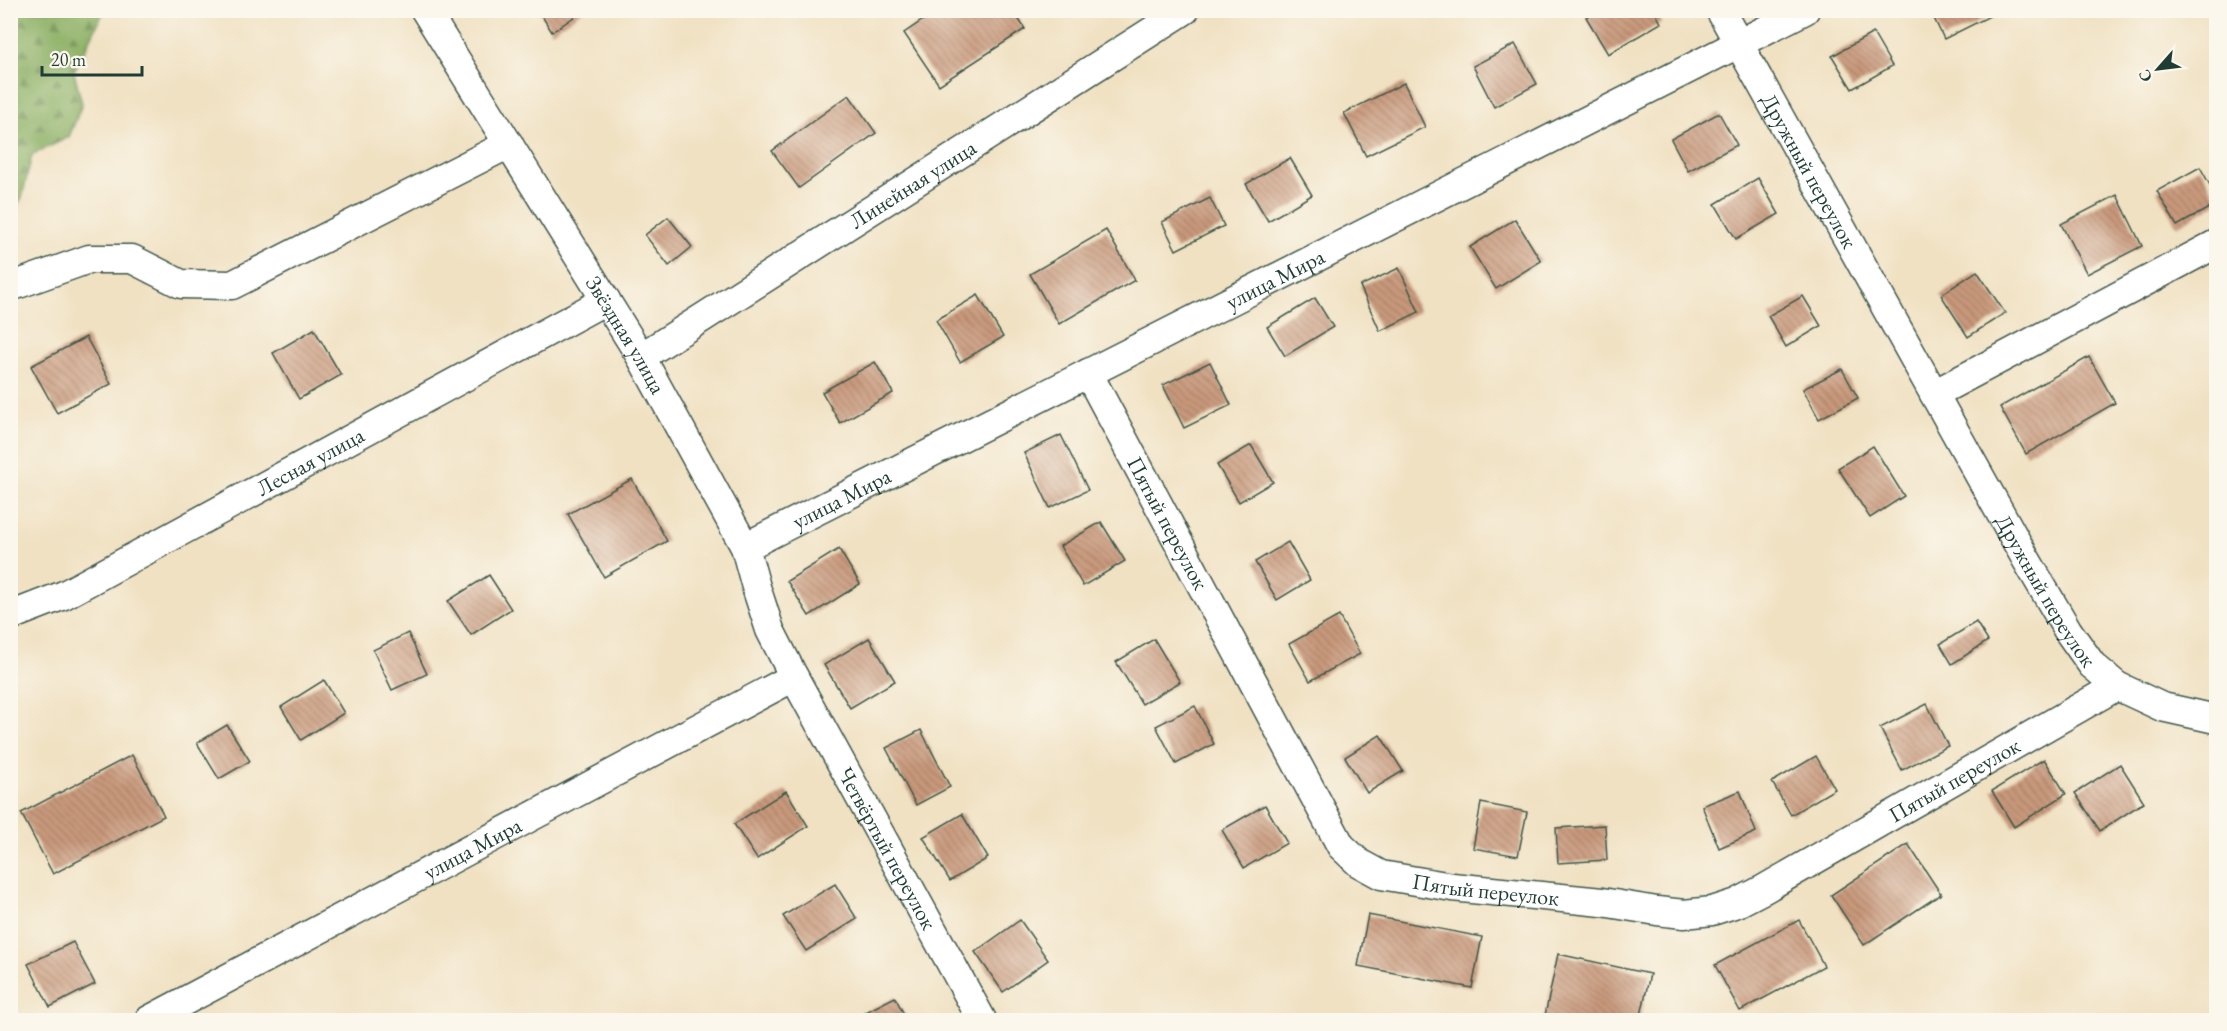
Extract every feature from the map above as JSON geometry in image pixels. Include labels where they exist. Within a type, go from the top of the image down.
[{"type":"street","name":"Звёздная улица","points":[[425,10],[641,357],[745,547],[770,630],[794,677]]},
{"type":"street","name":"Линейная улица","points":[[641,357],[1185,10]]},
{"type":"street","name":"Дружный переулок","points":[[1720,10],[2068,631],[2092,665],[2117,686],[2162,707],[2217,719]]},
{"type":"street","name":"улица Мира","points":[[745,547],[1805,10]]},
{"type":"street","points":[[10,287],[89,259],[132,259],[181,284],[232,285],[509,144]]},
{"type":"street","points":[[1934,394],[2217,244]]},
{"type":"street","name":"Лесная улица","points":[[10,616],[64,595],[606,300]]},
{"type":"street","name":"Пятый переулок","points":[[1088,373],[1341,846],[1359,863],[1381,874],[1452,887],[1602,902],[1657,911],[1684,914],[1712,911],[1737,903],[1764,889],[2117,686]]},
{"type":"street","name":"улица Мира","points":[[149,1020],[794,677]]},
{"type":"street","name":"Четвёртый переулок","points":[[794,677],[982,1020]]},
{"type":"green space","points":[[22,11],[104,11],[74,72],[82,104],[69,137],[32,155],[22,197],[11,217],[11,18]]},
{"type":"building","points":[[538,10],[584,10],[552,32]]},
{"type":"building","points":[[938,10],[1013,10],[1025,29],[939,85],[904,33]]},
{"type":"building","points":[[1597,10],[1654,10],[1661,23],[1608,54],[1586,17]]},
{"type":"building","points":[[1930,10],[1990,10],[1992,15],[1944,39]]},
{"type":"building","points":[[1873,33],[1892,66],[1852,89],[1832,56]]},
{"type":"building","points":[[1515,44],[1537,84],[1494,107],[1473,66]]},
{"type":"building","points":[[1404,83],[1425,127],[1366,156],[1344,113]]},
{"type":"building","points":[[849,95],[876,133],[799,188],[772,151]]},
{"type":"building","points":[[1719,113],[1737,145],[1688,171],[1671,139]]},
{"type":"building","points":[[1290,158],[1312,195],[1268,221],[1246,184]]},
{"type":"building","points":[[2200,167],[2216,196],[2216,204],[2177,226],[2157,191]]},
{"type":"building","points":[[1758,178],[1779,214],[1736,239],[1715,204]]},
{"type":"building","points":[[2117,195],[2142,246],[2087,274],[2061,224]]},
{"type":"building","points":[[1210,198],[1224,226],[1176,250],[1162,222]]},
{"type":"building","points":[[668,217],[692,247],[669,266],[645,235]]},
{"type":"building","points":[[1515,219],[1541,261],[1496,289],[1470,247]]},
{"type":"building","points":[[1106,230],[1135,280],[1059,324],[1030,274]]},
{"type":"building","points":[[1399,268],[1419,312],[1380,331],[1360,286]]},
{"type":"building","points":[[1977,271],[2005,313],[1968,337],[1941,295]]},
{"type":"building","points":[[978,295],[1003,337],[960,362],[936,320]]},
{"type":"building","points":[[1803,296],[1821,326],[1786,347],[1768,316]]},
{"type":"building","points":[[1315,298],[1333,327],[1285,356],[1267,327]]},
{"type":"building","points":[[314,329],[341,375],[299,399],[273,353]]},
{"type":"building","points":[[86,337],[111,384],[57,413],[31,366]]},
{"type":"building","points":[[2089,357],[2115,403],[2026,454],[2000,407]]},
{"type":"building","points":[[875,362],[893,393],[840,423],[822,392]]},
{"type":"building","points":[[1210,362],[1231,405],[1184,428],[1163,385]]},
{"type":"building","points":[[1842,369],[1858,398],[1819,419],[1803,389]]},
{"type":"building","points":[[1061,435],[1088,490],[1050,508],[1024,453]]},
{"type":"building","points":[[1251,445],[1273,482],[1239,502],[1217,465]]},
{"type":"building","points":[[1873,446],[1904,496],[1870,518],[1838,468]]},
{"type":"building","points":[[632,479],[667,541],[604,577],[568,514]]},
{"type":"building","points":[[1101,522],[1125,561],[1083,586],[1060,546]]},
{"type":"building","points":[[1288,542],[1310,580],[1277,600],[1255,562]]},
{"type":"building","points":[[839,549],[860,584],[809,616],[787,581]]},
{"type":"building","points":[[489,575],[511,609],[471,635],[448,601]]},
{"type":"building","points":[[1339,616],[1360,654],[1310,681],[1289,644]]},
{"type":"building","points":[[1976,622],[1988,641],[1952,664],[1940,644]]},
{"type":"building","points":[[408,633],[427,674],[392,690],[373,650]]},
{"type":"building","points":[[869,638],[895,681],[850,708],[824,665]]},
{"type":"building","points":[[1154,639],[1180,682],[1142,704],[1116,662]]},
{"type":"building","points":[[324,680],[344,713],[301,740],[281,707]]},
{"type":"building","points":[[1927,704],[1948,746],[1902,770],[1880,728]]},
{"type":"building","points":[[1195,706],[1214,744],[1176,764],[1156,726]]},
{"type":"building","points":[[227,725],[250,761],[219,779],[197,743]]},
{"type":"building","points":[[921,730],[950,787],[916,805],[886,748]]},
{"type":"building","points":[[1380,735],[1403,771],[1367,793],[1345,757]]},
{"type":"building","points":[[132,755],[164,816],[53,874],[21,813]]},
{"type":"building","points":[[1816,756],[1835,789],[1791,815],[1772,782]]},
{"type":"building","points":[[2044,759],[2066,794],[2014,827],[1992,791]]},
{"type":"building","points":[[2120,764],[2144,802],[2100,831],[2075,793]]},
{"type":"building","points":[[786,791],[808,826],[757,859],[734,824]]},
{"type":"building","points":[[1740,791],[1756,832],[1719,848],[1702,806]]},
{"type":"building","points":[[1481,803],[1527,812],[1518,856],[1473,848]]},
{"type":"building","points":[[1265,805],[1287,843],[1244,868],[1222,830]]},
{"type":"building","points":[[962,814],[988,858],[950,881],[923,837]]},
{"type":"building","points":[[1605,825],[1607,860],[1558,863],[1556,828]]},
{"type":"building","points":[[1908,844],[1941,894],[1864,945],[1831,895]]},
{"type":"building","points":[[835,884],[857,919],[806,951],[783,916]]},
{"type":"building","points":[[1368,915],[1482,937],[1472,988],[1358,966]]},
{"type":"building","points":[[1020,920],[1048,960],[1003,992],[975,952]]},
{"type":"building","points":[[1799,920],[1824,966],[1740,1011],[1715,965]]},
{"type":"building","points":[[73,942],[95,984],[50,1007],[28,964]]},
{"type":"building","points":[[1558,954],[1650,974],[1640,1020],[1544,1020]]},
{"type":"building","points":[[895,997],[907,1020],[855,1020],[854,1018]]}]
